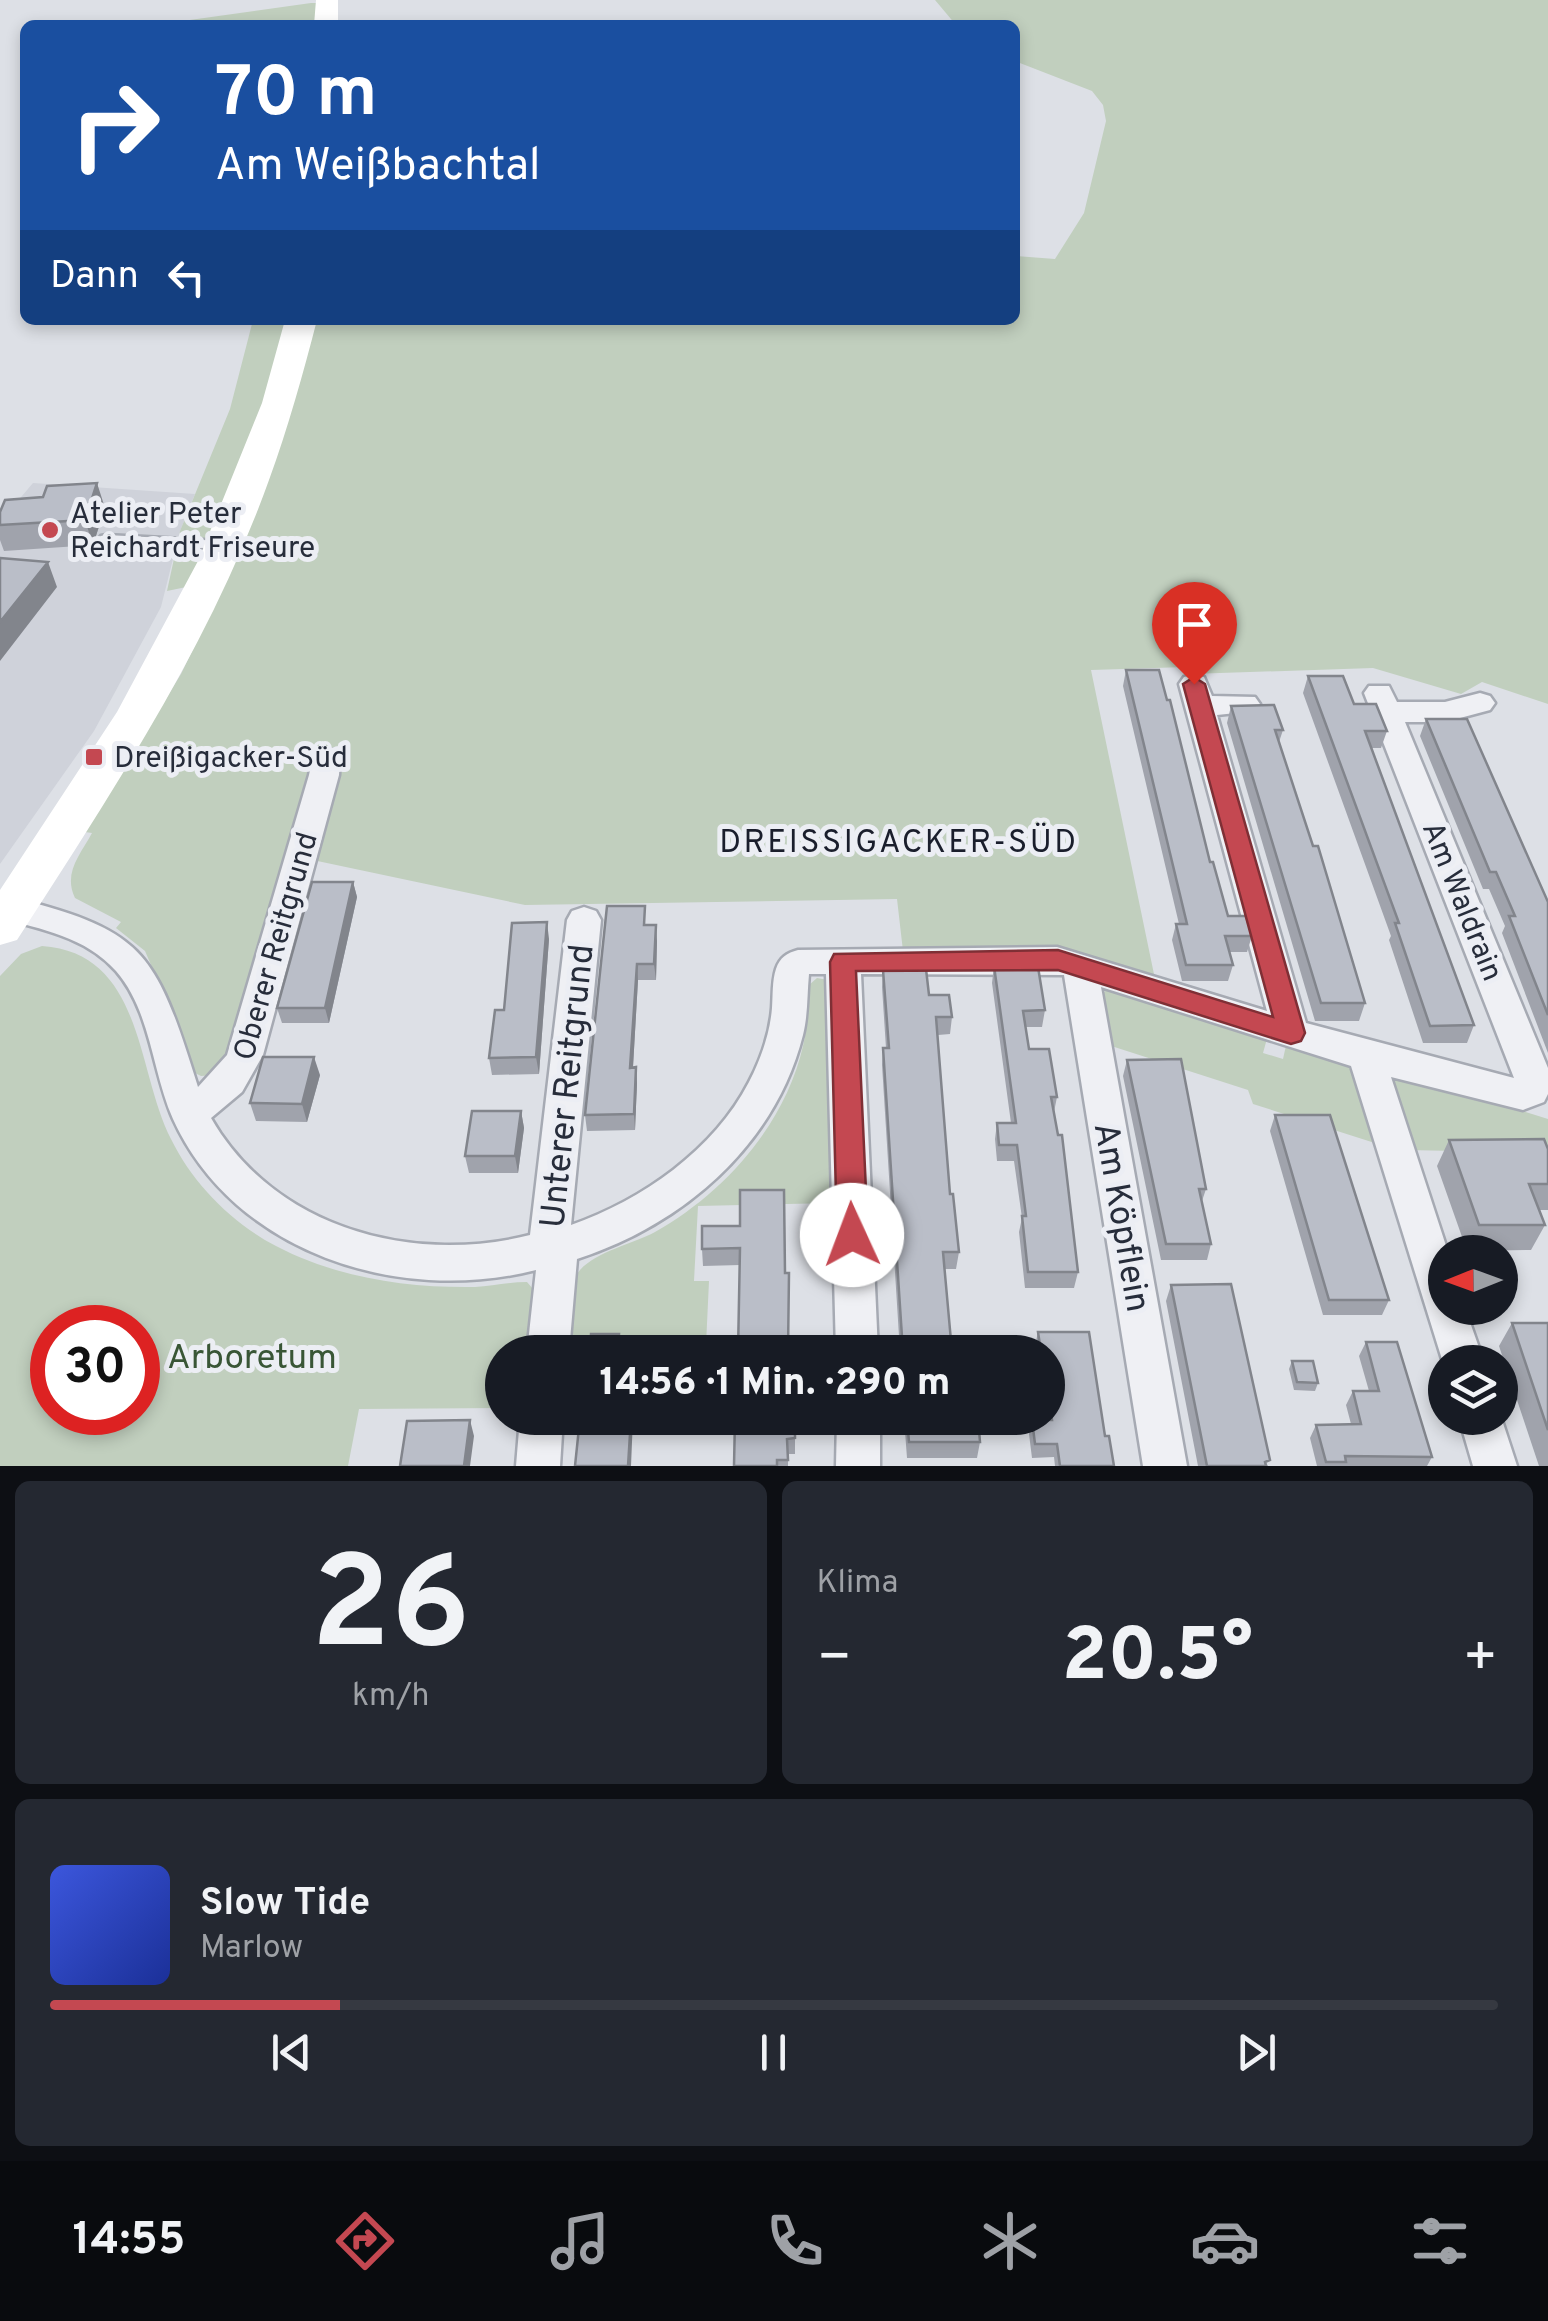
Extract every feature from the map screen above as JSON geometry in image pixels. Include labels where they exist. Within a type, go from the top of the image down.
[{"type":"main road","points":[[4,914],[113,756],[200,600],[270,434],[300,325]]},
{"type":"street","points":[[1245,704],[1198,695],[1291,1033]]},
{"type":"street","name":"Am Waldrain","points":[[1366,1056],[1511,1095],[1531,1091],[1533,1076],[1383,702],[1445,712],[1480,703]]},
{"type":"street","name":"Oberer Reitgrund","points":[[189,1113],[223,1090],[236,1076],[245,1055],[324,775],[324,758]]},
{"type":"street","points":[[4,914],[89,934],[128,960],[148,995],[189,1113],[230,1176],[290,1224],[330,1242],[413,1260],[480,1263],[553,1250],[633,1216],[704,1168],[742,1126],[771,1073],[789,1020],[793,969],[809,960],[1058,960],[1366,1056],[1428,1253]]},
{"type":"street","name":"Unterer Reitgrund","points":[[549,1335],[553,1250],[584,920]]},
{"type":"street","points":[[843,962],[856,1335]]},
{"type":"street","name":"Am Köpflein","points":[[1080,968],[1165,1466]]},
{"type":"street","points":[[538,1466],[541,1435]]},
{"type":"street","points":[[858,1466],[859,1435]]},
{"type":"street","points":[[1486,1435],[1496,1466]]},
{"type":"lane","points":[[106,540],[225,545]]},
{"type":"shaded area","points":[[33,483],[195,494],[180,531],[161,607],[94,731],[0,864],[0,522]]},
{"type":"green space","points":[[935,0],[1548,0],[1548,704],[1482,682],[1461,694],[1373,668],[1190,674],[1186,667],[1091,670],[1155,979],[903,951],[897,899],[525,905],[289,855],[237,1047],[216,1075],[201,1076],[189,1070],[176,1023],[145,951],[116,928],[121,922],[75,898],[72,872],[92,833],[85,832],[181,674],[223,587],[311,325],[1020,325],[1020,256],[1055,259],[1084,213],[1106,121],[1103,105],[1092,91],[1020,63],[1020,20],[952,20]]},
{"type":"green space","points":[[311,3],[318,3],[319,20],[190,20]]},
{"type":"green space","points":[[252,325],[289,325],[196,585],[167,591],[180,531],[230,409]]},
{"type":"green space","name":"Arboretum","points":[[42,946],[75,954],[100,970],[118,992],[132,1020],[160,1111],[180,1156],[215,1201],[260,1237],[323,1266],[373,1279],[449,1287],[527,1282],[539,1296],[535,1335],[485,1335],[485,1408],[359,1409],[348,1466],[0,1466],[0,976],[21,954]]},
{"type":"green space","points":[[817,978],[828,980],[836,1203],[698,1206],[694,1281],[709,1281],[706,1335],[561,1335],[569,1294],[580,1270],[596,1258],[655,1232],[705,1198],[748,1154],[766,1129],[794,1075],[805,1038],[809,985]]},
{"type":"green space","points":[[1108,990],[1268,1035],[1263,1053],[1283,1059],[1287,1041],[1349,1059],[1381,1145],[1253,1104],[1248,1090],[1102,1043],[1101,993]]},
{"type":"green space","points":[[1411,1076],[1548,1119],[1548,1153],[1407,1150],[1390,1079]]},
{"type":"building","points":[[97,483],[85,520],[0,525],[5,500],[43,497],[47,486]]},
{"type":"building","points":[[0,558],[48,562],[0,622]]},
{"type":"building","points":[[1126,670],[1159,670],[1170,700],[1210,862],[1228,916],[1246,916],[1252,936],[1225,936],[1233,965],[1186,965],[1176,924],[1187,924]]},
{"type":"building","points":[[1308,676],[1343,676],[1354,704],[1376,704],[1387,731],[1365,731],[1474,1025],[1430,1026],[1395,923],[1399,923]]},
{"type":"building","points":[[1274,705],[1283,730],[1275,730],[1313,846],[1318,846],[1365,1003],[1321,1003],[1231,706]]},
{"type":"building","points":[[1426,719],[1467,719],[1548,902],[1548,1015],[1509,916],[1515,916],[1496,872],[1490,872]]},
{"type":"building","points":[[312,882],[353,882],[325,1008],[277,1008]]},
{"type":"building","points":[[607,906],[645,906],[644,925],[656,925],[654,964],[637,964],[630,1068],[636,1067],[634,1114],[585,1115]]},
{"type":"building","points":[[547,922],[536,1057],[489,1058],[495,1010],[504,1010],[512,923]]},
{"type":"building","points":[[994,966],[1038,967],[1045,1010],[1023,1011],[1029,1049],[1049,1049],[1057,1097],[1051,1097],[1058,1135],[1062,1135],[1078,1272],[1028,1272],[1017,1145],[999,1145],[997,1123],[1016,1123]]},
{"type":"building","points":[[926,969],[929,995],[949,995],[952,1017],[936,1017],[950,1194],[959,1252],[943,1252],[950,1335],[902,1335],[883,1048],[889,1048],[883,970]]},
{"type":"building","points":[[263,1057],[314,1057],[302,1104],[250,1103]]},
{"type":"building","points":[[1181,1059],[1206,1189],[1199,1189],[1211,1244],[1166,1244],[1127,1060]]},
{"type":"building","points":[[472,1111],[521,1111],[515,1156],[465,1156]]},
{"type":"building","points":[[1275,1115],[1330,1115],[1389,1300],[1329,1300]]},
{"type":"building","points":[[1544,1139],[1548,1149],[1548,1184],[1529,1184],[1545,1225],[1479,1225],[1449,1140]]},
{"type":"building","points":[[740,1190],[784,1190],[788,1335],[738,1335],[740,1248],[702,1249],[702,1226],[740,1226]]},
{"type":"building","points":[[1231,1284],[1270,1460],[1265,1462],[1266,1466],[1207,1466],[1171,1285]]},
{"type":"building","points":[[1518,1323],[1548,1323],[1548,1430],[1513,1325]]},
{"type":"building","points":[[1038,1332],[1089,1332],[1105,1436],[1109,1436],[1114,1466],[1060,1466],[1057,1444],[1035,1444],[1034,1435],[1065,1435],[1065,1335]]},
{"type":"building","points":[[1366,1342],[1397,1342],[1432,1457],[1345,1456],[1346,1462],[1326,1462],[1316,1425],[1361,1424],[1353,1391],[1379,1391]]},
{"type":"building","points":[[1292,1361],[1313,1361],[1318,1383],[1297,1382]]},
{"type":"building","points":[[470,1420],[464,1466],[400,1466],[407,1421]]},
{"type":"building","points":[[578,1435],[630,1435],[628,1466],[575,1466]]},
{"type":"building","points":[[735,1435],[795,1435],[787,1439],[788,1460],[777,1460],[777,1466],[734,1466]]},
{"type":"building","points":[[908,1435],[979,1435],[980,1442],[909,1442]]},
{"type":"place","name":"Atelier Peter Reichardt Friseure","points":[[50,530]]},
{"type":"place","name":"Dreißigacker-Süd","points":[[94,757]]},
{"type":"district","name":"DREISSIGACKER-SÜD","points":[[899,841]]},
{"type":"route","points":[[852,1235],[843,962],[1058,960],[1291,1033],[1194,684]]}]
